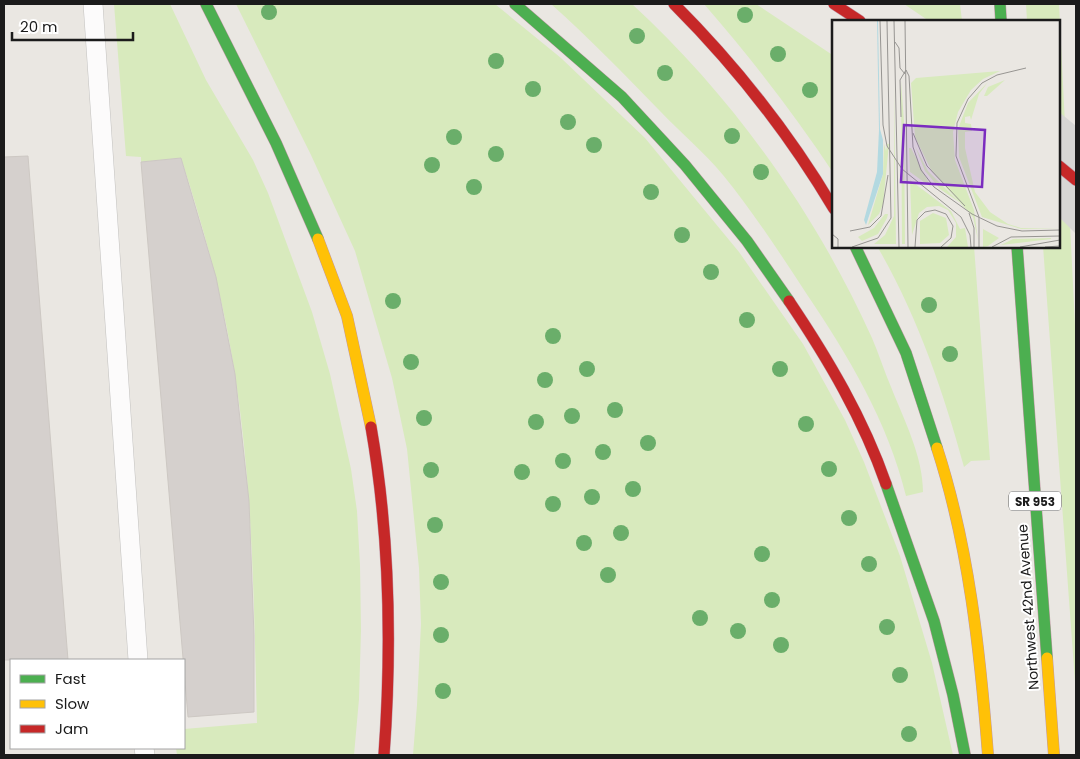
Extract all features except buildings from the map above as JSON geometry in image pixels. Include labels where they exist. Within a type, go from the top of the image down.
[{"type":"highway","points":[[206,4],[288,167],[314,228],[338,288],[364,387],[379,468],[386,526],[391,633],[390,679],[384,755]]},
{"type":"highway","points":[[515,4],[622,98],[686,165],[747,241],[800,318],[844,388],[875,452],[934,621],[953,695],[965,755]]},
{"type":"highway","points":[[674,4],[724,58],[777,124],[817,179],[832,205]]},
{"type":"highway","points":[[834,4],[858,20]]},
{"type":"highway","points":[[1000,4],[1001,20]]},
{"type":"highway","points":[[1060,167],[1076,180]]},
{"type":"highway","points":[[856,248],[906,353],[946,477],[974,612],[983,687],[988,755]]},
{"type":"highway","name":"Northwest 42nd Avenue","points":[[1017,248],[1054,755]]},
{"type":"lane","points":[[93,4],[138,659]]},
{"type":"green space","points":[[114,4],[170,4],[206,80],[253,160],[268,193],[312,312],[330,374],[351,469],[357,511],[361,630],[359,699],[354,755],[177,755],[176,749],[185,749],[185,729],[257,723],[252,548],[246,461],[235,375],[225,320],[198,211],[181,158],[141,162],[141,157],[126,156]]},
{"type":"green space","points":[[236,4],[495,4],[561,58],[645,138],[739,252],[803,344],[845,420],[864,462],[900,556],[932,663],[953,755],[413,755],[421,624],[419,568],[407,449],[392,378],[355,251],[311,155]]},
{"type":"green space","points":[[551,4],[632,4],[669,40],[737,117],[798,201],[849,291],[872,338],[912,438],[920,465],[923,492],[906,496],[889,442],[878,416],[837,340],[756,218],[734,189],[700,150],[593,43]]},
{"type":"green space","points":[[704,4],[756,4],[832,55],[832,171],[772,87]]},
{"type":"green space","points":[[904,4],[960,4],[962,20],[928,20]]},
{"type":"green space","points":[[1026,4],[1059,4],[1060,20],[1027,20]]},
{"type":"green space","points":[[1060,24],[1076,345],[1076,695],[1043,248],[1060,248]]},
{"type":"green space","points":[[878,248],[974,248],[990,460],[971,461],[964,467],[928,354],[905,299]]},
{"type":"pier","points":[[1060,113],[1076,126],[1076,234],[1060,218]]},
{"type":"traffic: fast","points":[[206,4],[276,143],[318,239]]},
{"type":"traffic: fast","points":[[515,4],[622,97],[685,165],[747,241],[789,301]]},
{"type":"traffic: fast","points":[[1000,4],[1001,20]]},
{"type":"traffic: fast","points":[[856,248],[906,353],[937,448]]},
{"type":"traffic: fast","points":[[1017,248],[1047,658]]},
{"type":"traffic: fast","points":[[886,484],[934,621],[953,695],[965,755]]},
{"type":"traffic: slow","points":[[318,239],[347,316],[371,427]]},
{"type":"traffic: slow","points":[[937,448],[957,523],[972,600],[988,755]]},
{"type":"traffic: slow","points":[[1047,658],[1054,755]]},
{"type":"traffic: jam","points":[[674,4],[740,76],[799,154],[832,206]]},
{"type":"traffic: jam","points":[[834,4],[858,20]]},
{"type":"traffic: jam","points":[[1060,167],[1076,180]]},
{"type":"traffic: jam","points":[[789,301],[844,389],[867,436],[886,484]]},
{"type":"traffic: jam","points":[[371,427],[382,509],[388,591],[388,673],[384,755]]}]
